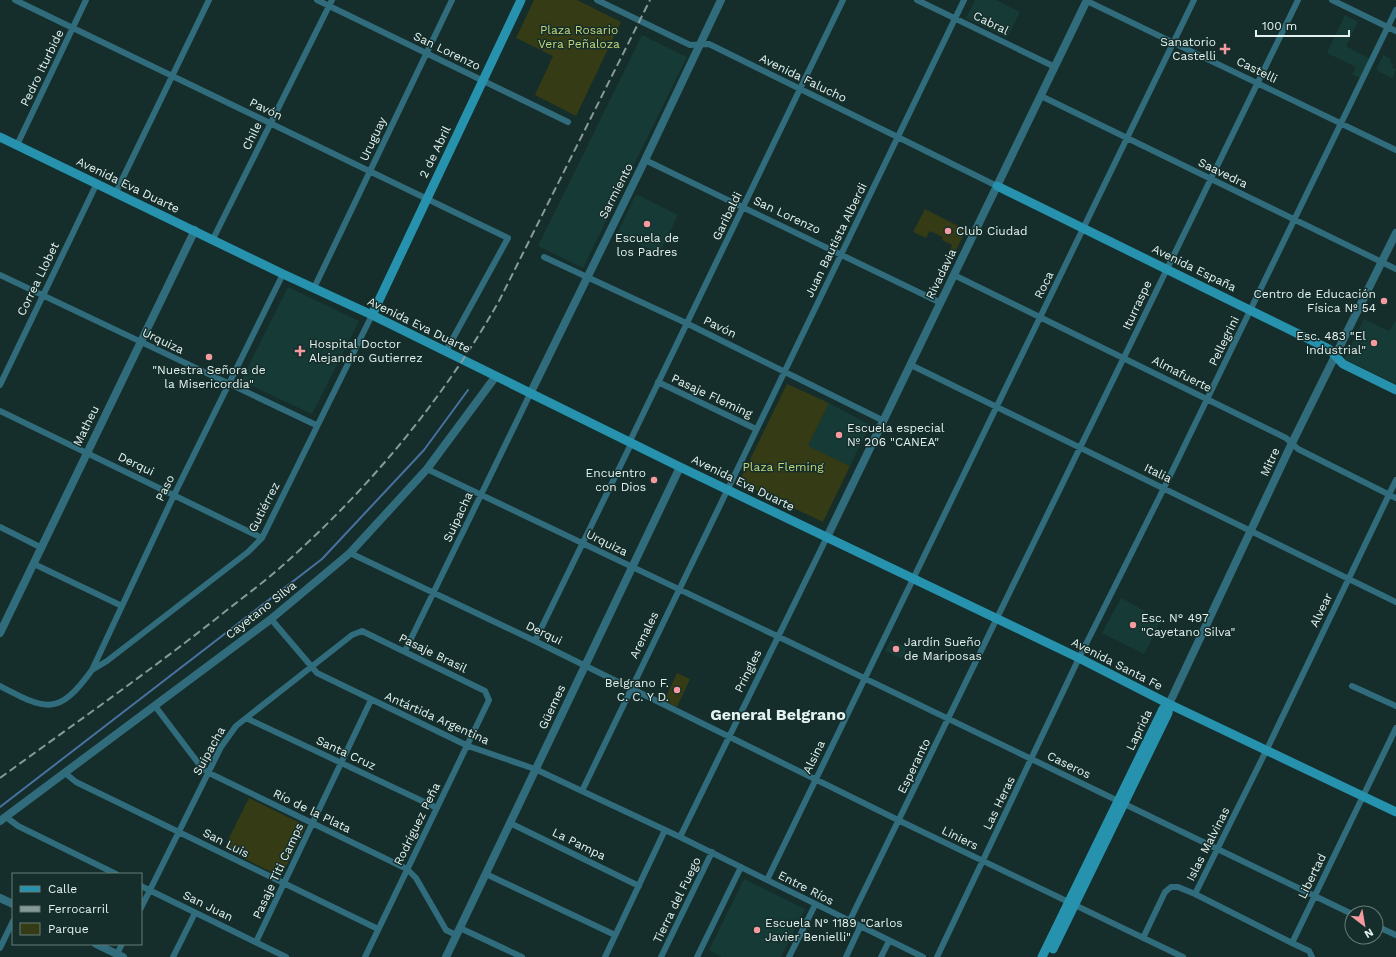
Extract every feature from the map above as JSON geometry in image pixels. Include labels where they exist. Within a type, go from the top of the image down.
[{"type":"main road","name":"2 de Abril","points":[[372,315],[426,198],[521,0]]},
{"type":"main road","name":"Avenida Eva Duarte","points":[[0,137],[195,230],[283,274],[372,315],[531,392],[680,467],[827,537]]},
{"type":"main road","name":"Avenida España","points":[[997,186],[1329,349],[1343,364],[1396,390]]},
{"type":"main road","name":"Avenida Santa Fe","points":[[827,537],[1080,658],[1169,704],[1396,812]]},
{"type":"main road","name":"Laprida","points":[[1048,957],[1071,904],[1120,803],[1168,713],[1169,704]]},
{"type":"main road","name":"Laprida","points":[[1042,957],[1071,904]]},
{"type":"street","name":"Pavón","points":[[14,0],[22,2],[72,29],[508,238],[446,352]]},
{"type":"street","name":"Pedro Iturbide","points":[[17,145],[86,0]]},
{"type":"street","points":[[116,192],[209,0]]},
{"type":"street","name":"San Lorenzo","points":[[317,0],[330,3],[483,81],[568,122]]},
{"type":"street","name":"Uruguay","points":[[314,288],[452,0]]},
{"type":"street","name":"Avenida Falucho","points":[[597,0],[690,45],[709,44],[997,186]]},
{"type":"street","name":"Sarmiento","points":[[531,392],[645,160],[721,0]]},
{"type":"street","name":"Garibaldi","points":[[631,442],[686,323],[744,207],[843,0]]},
{"type":"street","name":"Cabral","points":[[917,0],[1055,67]]},
{"type":"street","name":"Juan Bautista Alberdi","points":[[727,489],[964,0]]},
{"type":"street","name":"Castelli","points":[[1087,0],[1396,150]]},
{"type":"street","name":"Rivadavia","points":[[827,537],[1087,0]]},
{"type":"street","name":"Roca","points":[[912,578],[1041,317],[1194,0]]},
{"type":"street","name":"Iturraspe","points":[[996,619],[1298,0]]},
{"type":"street","points":[[1332,0],[1396,31]]},
{"type":"street","name":"Chile","points":[[213,239],[330,3]]},
{"type":"street","name":"Pellegrini","points":[[1080,658],[1208,400],[1396,10]]},
{"type":"street","name":"Saavedra","points":[[1041,96],[1127,140],[1396,269]]},
{"type":"street","name":"San Lorenzo","points":[[645,160],[842,253],[941,302]]},
{"type":"street","name":"Correa Llobet","points":[[0,385],[97,183]]},
{"type":"street","name":"Matheu","points":[[0,633],[195,230]]},
{"type":"street","name":"Mitre","points":[[1169,704],[1292,443],[1396,233]]},
{"type":"street","name":"Pavón","points":[[544,257],[686,323],[884,421]]},
{"type":"street","name":"Paso","points":[[0,686],[38,704],[46,706],[67,698],[79,688],[92,670],[174,495],[283,274]]},
{"type":"street","name":"Urquiza","points":[[0,275],[316,425]]},
{"type":"street","name":"Almafuerte","points":[[954,275],[1124,357],[1286,438],[1298,449],[1396,498]]},
{"type":"street","name":"Gutiérrez","points":[[92,670],[107,661],[248,552],[262,538],[316,425],[372,315]]},
{"type":"street","name":"Italia","points":[[911,365],[1164,488],[1250,532],[1396,602]]},
{"type":"street","name":"Cayetano Silva","points":[[3,819],[272,619],[350,553],[427,469],[496,376]]},
{"type":"street","name":"Pasaje Fleming","points":[[658,382],[756,429]]},
{"type":"street","name":"Suipacha","points":[[405,651],[480,494],[531,392]]},
{"type":"street","name":"Derqui","points":[[0,411],[262,538]]},
{"type":"street","points":[[534,641],[631,442]]},
{"type":"street","name":"Güemes","points":[[446,957],[680,467]]},
{"type":"street","name":"Urquiza","points":[[427,469],[777,636]]},
{"type":"street","name":"Alvear","points":[[1267,750],[1396,480]]},
{"type":"street","name":"Arenales","points":[[582,791],[630,688],[727,489]]},
{"type":"street","points":[[0,528],[42,548]]},
{"type":"street","name":"Pringles","points":[[680,837],[777,636],[827,537]]},
{"type":"street","name":"Derqui","points":[[350,553],[585,665],[728,736]]},
{"type":"street","points":[[34,564],[122,606]]},
{"type":"street","name":"Alsina","points":[[767,880],[912,578]]},
{"type":"street","name":"Antártida Argentina","points":[[272,619],[317,673],[468,746],[535,769],[680,837]]},
{"type":"street","name":"Esperanto","points":[[849,922],[949,720],[996,619]]},
{"type":"street","name":"Suipacha","points":[[142,906],[178,832],[228,737],[236,726],[352,635],[362,631]]},
{"type":"street","name":"Pasaje Brasil","points":[[362,631],[485,691],[489,700]]},
{"type":"street","name":"Caseros","points":[[777,636],[1344,910]]},
{"type":"street","name":"Las Heras","points":[[937,957],[1080,658]]},
{"type":"street","points":[[1352,686],[1396,706]]},
{"type":"street","name":"Pasaje Titi Camps","points":[[256,942],[371,700]]},
{"type":"street","name":"Rodríguez Peña","points":[[365,957],[489,700]]},
{"type":"street","name":"Río de la Plata","points":[[155,706],[202,768],[209,773],[407,870],[416,878],[446,930],[458,931],[522,957]]},
{"type":"street","name":"Santa Cruz","points":[[246,718],[437,808]]},
{"type":"street","name":"Libertad","points":[[1292,943],[1396,728]]},
{"type":"street","name":"Liniers","points":[[728,736],[900,821],[1183,957]]},
{"type":"street","name":"Islas Malvinas","points":[[1143,938],[1165,892],[1171,887],[1178,886],[1195,894],[1267,750]]},
{"type":"street","name":"San Luis","points":[[65,773],[76,782],[378,929]]},
{"type":"street","points":[[3,819],[114,873]]},
{"type":"street","name":"La Pampa","points":[[510,823],[639,886]]},
{"type":"street","points":[[605,957],[665,830]]},
{"type":"street","name":"Entre Ríos","points":[[680,837],[849,922],[923,957]]},
{"type":"street","name":"Tierra del Fuego","points":[[661,957],[712,852]]},
{"type":"street","points":[[697,957],[741,867]]},
{"type":"street","points":[[486,874],[615,935]]},
{"type":"street","name":"San Juan","points":[[142,886],[286,957]]},
{"type":"street","points":[[1195,894],[1309,951],[1312,957]]},
{"type":"street","points":[[0,898],[12,904]]},
{"type":"street","points":[[789,957],[815,905]]},
{"type":"street","points":[[173,957],[196,913]]},
{"type":"street","points":[[0,948],[12,923]]},
{"type":"street","points":[[846,957],[860,927]]},
{"type":"street","points":[[1384,930],[1396,935]]},
{"type":"street","points":[[881,957],[889,941]]},
{"type":"street","points":[[98,945],[120,956],[122,945]]},
{"type":"street","points":[[1166,957],[1169,950]]},
{"type":"shaded area","points":[[975,0],[996,0],[1020,12],[1007,38],[966,18]]},
{"type":"shaded area","points":[[1345,15],[1358,22],[1346,46],[1370,59],[1360,78],[1352,74],[1356,67],[1327,53]]},
{"type":"shaded area","points":[[642,35],[687,57],[583,268],[538,246]]},
{"type":"shaded area","points":[[1383,55],[1391,59],[1390,62],[1394,64],[1392,67],[1396,69],[1393,79],[1376,70]]},
{"type":"shaded area","name":"Escuela de los Padres","points":[[636,194],[678,215],[659,254],[617,234]]},
{"type":"shaded area","name":"Hospital Doctor Alejandro Gutierrez","points":[[288,287],[359,321],[312,414],[241,381]]},
{"type":"shaded area","name":"Esc. 483 \"El Industrial\"","points":[[1364,319],[1389,331],[1396,320],[1396,384],[1344,359]]},
{"type":"shaded area","name":"Escuela especial Nº 206 \"CANEA\"","points":[[829,403],[870,425],[850,466],[808,446]]},
{"type":"shaded area","name":"Esc. N° 497 \"Cayetano Silva\"","points":[[1121,598],[1162,620],[1144,654],[1102,633]]},
{"type":"shaded area","name":"Jardín Sueño de Mariposas","points":[[891,640],[907,648],[902,659],[885,651]]},
{"type":"shaded area","name":"Escuela N° 1189 \"Carlos Javier Benielli\"","points":[[744,879],[805,909],[781,957],[722,957],[709,950]]},
{"type":"green space","name":"Plaza Rosario Vera Peñaloza","points":[[534,0],[577,0],[621,22],[576,116],[535,95],[553,56],[516,38]]},
{"type":"green space","name":"Club Ciudad","points":[[925,209],[966,230],[955,252],[950,250],[952,245],[942,240],[943,237],[930,231],[926,238],[913,232]]},
{"type":"green space","name":"Plaza Fleming","points":[[787,384],[829,403],[808,446],[850,466],[823,522],[739,482]]},
{"type":"green space","name":"Belgrano F. C. C. Y D.","points":[[677,673],[690,679],[677,707],[664,701]]},
{"type":"green space","points":[[249,798],[306,826],[281,877],[224,848]]},
{"type":"waterway","points":[[0,807],[322,559],[424,450],[468,390]]},
{"type":"railway","points":[[0,778],[167,656],[275,572],[344,507],[401,442],[428,409],[453,374],[499,301],[650,0]]},
{"type":"place","name":"Sanatorio Castelli","points":[[1225,49]]},
{"type":"place","name":"Escuela de los Padres","points":[[647,224]]},
{"type":"place","name":"Club Ciudad","points":[[948,231]]},
{"type":"place","name":"Centro de Educación Física Nº 54","points":[[1384,301]]},
{"type":"place","name":"Esc. 483 \"El Industrial\"","points":[[1374,343]]},
{"type":"place","name":"Hospital Doctor Alejandro Gutierrez","points":[[300,351]]},
{"type":"place","name":"\"Nuestra Señora de la Misericordia\"","points":[[209,357]]},
{"type":"place","name":"Escuela especial Nº 206 \"CANEA\"","points":[[839,435]]},
{"type":"place","name":"Encuentro con Dios","points":[[654,480]]},
{"type":"place","name":"Esc. N° 497 \"Cayetano Silva\"","points":[[1133,625]]},
{"type":"place","name":"Jardín Sueño de Mariposas","points":[[896,649]]},
{"type":"place","name":"Belgrano F. C. C. Y D.","points":[[677,690]]},
{"type":"place","name":"Escuela N° 1189 \"Carlos Javier Benielli\"","points":[[757,930]]},
{"type":"district","name":"General Belgrano","points":[[778,714]]}]
